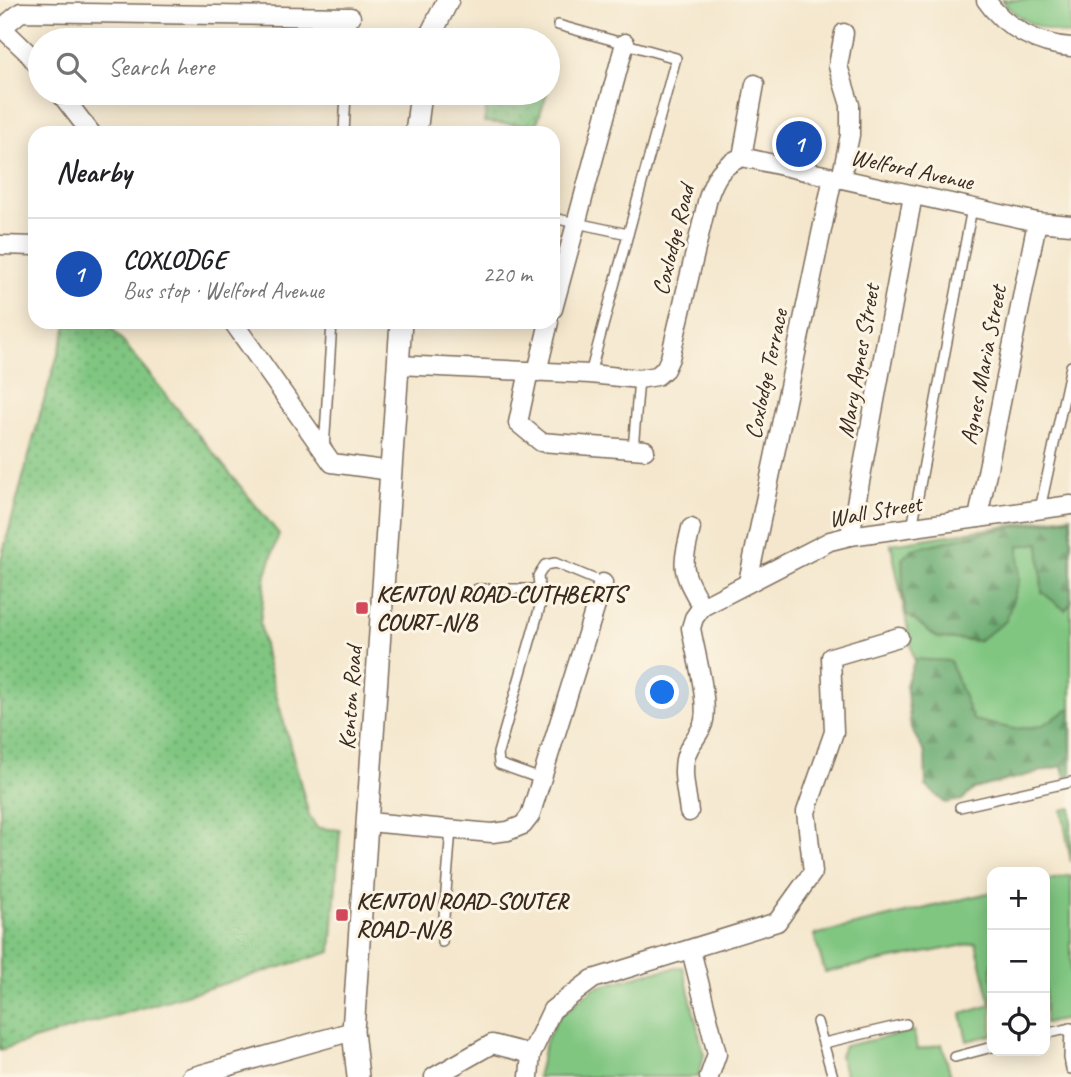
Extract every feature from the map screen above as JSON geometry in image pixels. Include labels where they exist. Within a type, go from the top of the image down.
[{"type":"street","points":[[434,28],[448,0]]},
{"type":"street","points":[[986,0],[995,13],[1028,36],[1071,47]]},
{"type":"street","points":[[28,55],[1,27],[21,12],[351,16]]},
{"type":"street","name":"Coxlodge Terrace","points":[[748,582],[837,178],[850,135],[849,105],[838,66],[844,33]]},
{"type":"street","points":[[560,284],[625,43]]},
{"type":"street","points":[[743,157],[755,84]]},
{"type":"street","points":[[69,105],[86,126]]},
{"type":"street","points":[[417,126],[420,105]]},
{"type":"street","name":"Welford Avenue","points":[[743,157],[1037,222],[1071,225]]},
{"type":"street","name":"Coxlodge Road","points":[[648,377],[665,369],[670,358],[714,180],[727,163],[743,157]]},
{"type":"street","name":"Mary Agnes Street","points":[[850,536],[914,195]]},
{"type":"street","name":"Agnes Maria Street","points":[[978,518],[1037,222]]},
{"type":"street","points":[[0,245],[28,246]]},
{"type":"street","points":[[238,329],[332,463],[391,471]]},
{"type":"street","name":"Kenton Road","points":[[358,1077],[353,1031],[401,329]]},
{"type":"street","points":[[548,329],[518,423],[541,442],[639,450]]},
{"type":"street","points":[[398,365],[648,377]]},
{"type":"street","name":"Wall Street","points":[[702,607],[830,541],[1071,505]]},
{"type":"street","points":[[689,812],[684,767],[687,752],[704,720],[691,628],[702,607],[684,574],[691,528]]},
{"type":"street","points":[[368,822],[492,833],[523,825],[530,817],[603,583]]},
{"type":"street","points":[[529,1077],[531,1054],[552,1010],[593,979],[777,922],[813,872],[806,812],[834,732],[831,657],[899,637]]},
{"type":"street","points":[[691,950],[718,1054],[709,1077]]},
{"type":"street","points":[[191,1077],[353,1031]]},
{"type":"street","points":[[434,1077],[492,1044],[531,1054]]},
{"type":"lane","points":[[350,28],[351,16]]},
{"type":"lane","points":[[558,25],[676,58],[590,374]]},
{"type":"lane","points":[[344,126],[345,105]]},
{"type":"lane","points":[[912,528],[972,208]]},
{"type":"lane","points":[[560,219],[628,234]]},
{"type":"lane","points":[[324,455],[332,329]]},
{"type":"lane","points":[[1040,509],[1071,366]]},
{"type":"lane","points":[[639,450],[648,377]]},
{"type":"lane","points":[[541,779],[499,764],[498,753],[541,603],[538,576],[545,565],[555,563],[603,583]]},
{"type":"lane","points":[[477,589],[541,589]]},
{"type":"lane","points":[[960,807],[1071,782]]},
{"type":"lane","points":[[442,942],[451,828]]},
{"type":"lane","points":[[817,1022],[833,1077]]},
{"type":"lane","points":[[824,1043],[906,1024]]},
{"type":"lane","points":[[1050,1033],[1071,1028],[1071,1069]]},
{"type":"lane","points":[[955,1057],[987,1048]]},
{"type":"green space","points":[[1002,0],[1071,0],[1071,35],[1051,31],[1024,20]]},
{"type":"green space","points":[[487,105],[543,105],[536,126],[484,122]]},
{"type":"green space","points":[[66,329],[113,329],[279,534],[266,574],[260,623],[267,661],[309,815],[317,828],[340,830],[331,952],[0,1050],[0,563]]},
{"type":"green space","points":[[1071,516],[1071,762],[941,796],[891,544]]},
{"type":"green space","points":[[1071,518],[1071,603],[1065,610],[1042,592],[1039,543],[1019,546],[1019,581],[1006,621],[978,641],[938,638],[906,614],[902,559],[913,549],[985,532]]},
{"type":"green space","points":[[915,659],[950,661],[973,720],[1014,729],[1041,726],[1071,708],[1071,776],[1065,777],[1062,766],[974,789],[962,800],[945,803],[926,786],[925,754],[911,728],[906,684]]},
{"type":"green space","points":[[1071,808],[1071,862],[1062,810]]},
{"type":"green space","points":[[1071,875],[1071,1019],[1050,1022],[1050,930],[1050,880]]},
{"type":"green space","points":[[987,893],[987,988],[976,943],[825,972],[814,935]]},
{"type":"green space","points":[[683,967],[704,1055],[698,1077],[537,1077],[546,1041],[557,1019],[594,988]]},
{"type":"green space","points":[[987,1006],[987,1036],[967,1041],[961,1014]]},
{"type":"green space","points":[[914,1031],[917,1050],[942,1044],[951,1076],[846,1077],[840,1056],[844,1046]]},
{"type":"place","name":"COXLODGE","points":[[799,144]]},
{"type":"place","name":"KENTON ROAD-CUTHBERTS COURT-N/B","points":[[362,608]]},
{"type":"place","name":"KENTON ROAD-SOUTER ROAD-N/B","points":[[342,915]]}]
